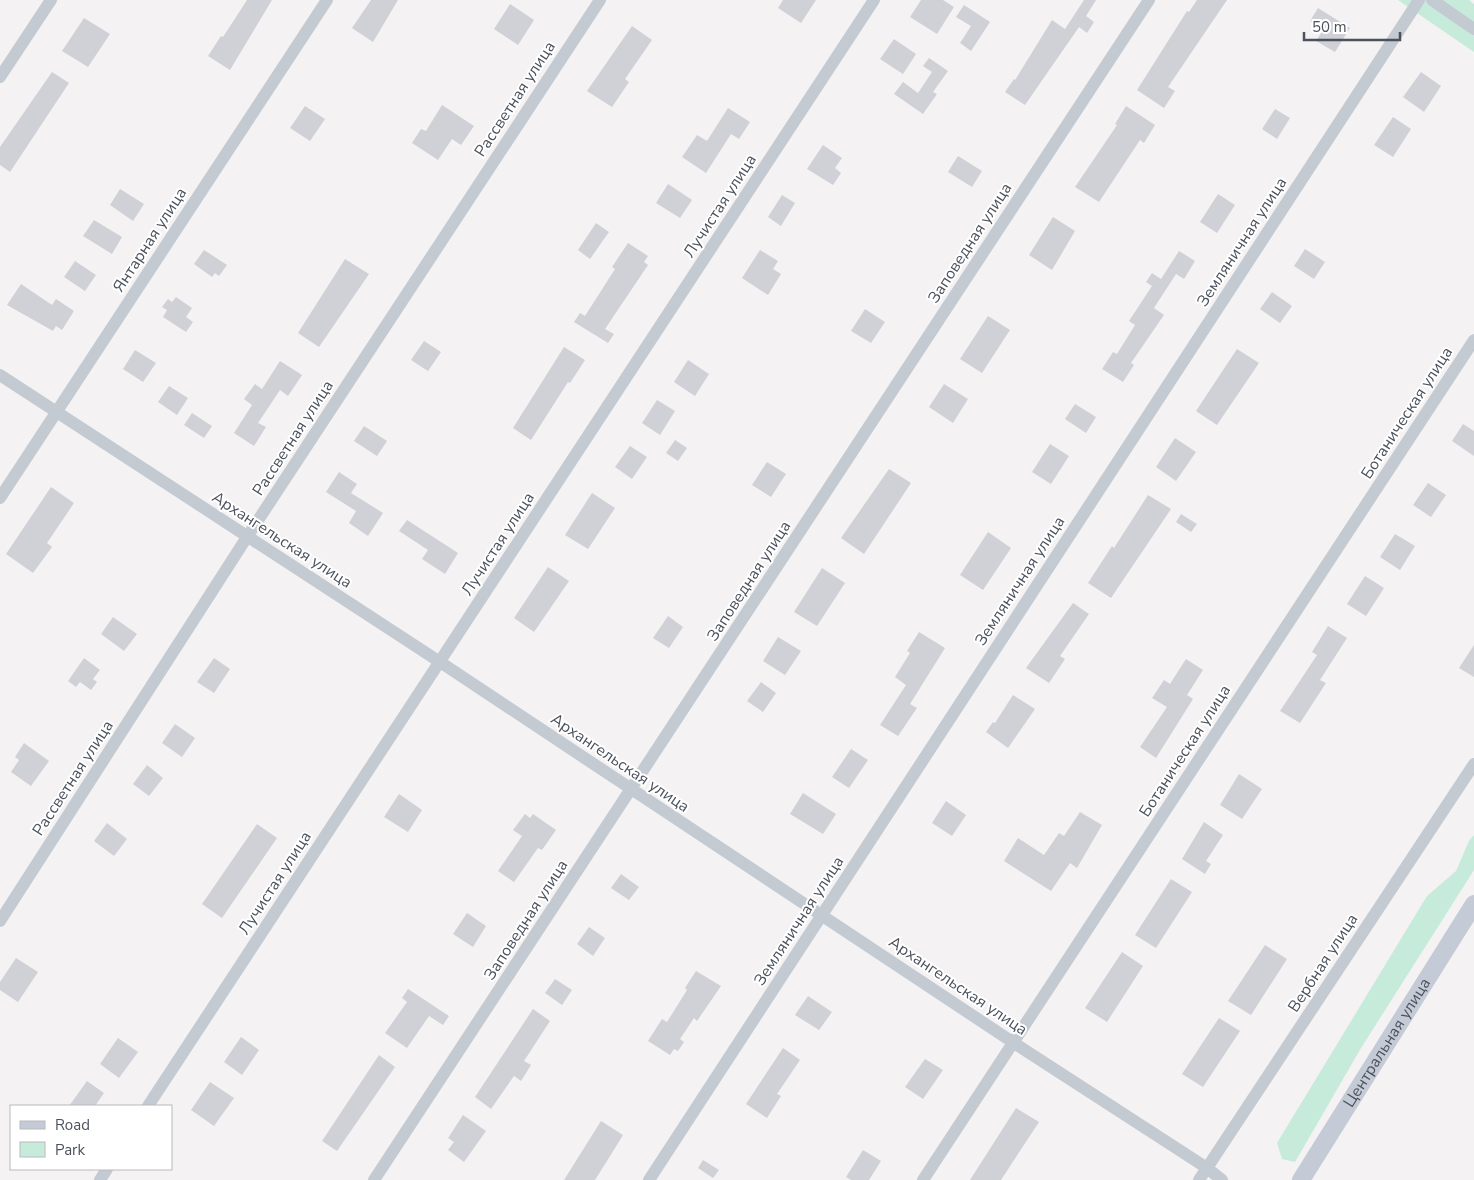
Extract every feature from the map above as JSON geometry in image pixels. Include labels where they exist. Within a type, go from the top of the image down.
[{"type":"street","points":[[0,77],[51,0]]},
{"type":"street","name":"Янтарная улица","points":[[0,498],[327,0]]},
{"type":"street","name":"Рассветная улица","points":[[0,921],[247,537],[600,0]]},
{"type":"street","name":"Лучистая улица","points":[[149,1105],[874,0]]},
{"type":"street","name":"Заповедная улица","points":[[374,1180],[1149,0]]},
{"type":"street","name":"Земляничная улица","points":[[649,1180],[1419,0]]},
{"type":"street","points":[[1432,0],[1474,29]]},
{"type":"street","name":"Ботаническая улица","points":[[923,1180],[1474,340]]},
{"type":"street","name":"Архангельская улица","points":[[0,375],[440,662],[1014,1043],[1207,1168],[1222,1180]]},
{"type":"street","name":"Вербная улица","points":[[1200,1180],[1474,764]]},
{"type":"street","name":"Центральная улица","points":[[1301,1180],[1474,904]]},
{"type":"green space","points":[[1398,0],[1469,0],[1474,4],[1474,52]]},
{"type":"green space","points":[[1474,835],[1474,870],[1361,1048],[1295,1162],[1282,1159],[1277,1143],[1427,896],[1456,871],[1469,841]]},
{"type":"building","points":[[247,0],[272,0],[230,70],[208,56]]},
{"type":"building","points":[[371,0],[398,0],[373,42],[352,28]]},
{"type":"building","points":[[783,0],[816,0],[801,23],[778,8]]},
{"type":"building","points":[[921,0],[943,0],[954,7],[937,34],[910,17]]},
{"type":"building","points":[[1084,0],[1096,0],[1086,16],[1094,22],[1087,33],[1079,27],[1025,105],[1005,92],[1015,80],[1052,20],[1065,29]]},
{"type":"building","points":[[1197,0],[1227,0],[1168,87],[1175,91],[1164,108],[1137,90],[1187,11],[1189,12]]},
{"type":"building","points":[[510,4],[534,20],[518,45],[494,29]]},
{"type":"building","points":[[964,5],[990,22],[971,51],[960,43],[971,26],[956,17]]},
{"type":"building","points":[[1318,8],[1350,28],[1335,52],[1316,41],[1323,30],[1310,21]]},
{"type":"building","points":[[84,18],[110,34],[88,67],[62,51]]},
{"type":"building","points":[[632,26],[652,40],[625,79],[629,82],[612,107],[587,91]]},
{"type":"building","points":[[894,39],[916,54],[903,74],[880,59]]},
{"type":"building","points":[[929,58],[948,71],[933,92],[937,94],[923,114],[894,94],[903,82],[918,93],[932,72],[923,66]]},
{"type":"building","points":[[52,72],[69,83],[10,172],[0,165],[0,147]]},
{"type":"building","points":[[1421,72],[1441,86],[1424,112],[1403,97]]},
{"type":"building","points":[[442,105],[474,126],[461,145],[452,139],[438,160],[412,143],[421,129],[426,131]]},
{"type":"building","points":[[305,106],[325,119],[310,141],[290,128]]},
{"type":"building","points":[[1126,106],[1155,125],[1144,143],[1140,140],[1099,202],[1075,187],[1117,125],[1115,124]]},
{"type":"building","points":[[728,108],[750,122],[739,139],[731,134],[706,173],[682,157],[697,135],[707,141]]},
{"type":"building","points":[[1275,109],[1290,118],[1277,139],[1262,129]]},
{"type":"building","points":[[1393,117],[1411,129],[1393,157],[1374,145]]},
{"type":"building","points":[[823,145],[842,158],[835,168],[841,173],[833,185],[807,169]]},
{"type":"building","points":[[958,156],[982,171],[972,187],[948,172]]},
{"type":"building","points":[[668,184],[692,200],[680,218],[656,203]]},
{"type":"building","points":[[120,189],[144,204],[133,221],[110,205]]},
{"type":"building","points":[[1218,194],[1235,205],[1217,233],[1200,222]]},
{"type":"building","points":[[782,195],[795,203],[781,226],[768,217]]},
{"type":"building","points":[[1053,217],[1075,231],[1052,270],[1029,255]]},
{"type":"building","points":[[94,220],[122,237],[112,254],[83,236]]},
{"type":"building","points":[[596,223],[609,232],[590,259],[578,250]]},
{"type":"building","points":[[628,243],[648,256],[644,262],[648,265],[605,329],[614,334],[608,343],[574,322],[580,313],[585,316],[615,269],[612,267]]},
{"type":"building","points":[[1305,249],[1325,262],[1314,279],[1294,266]]},
{"type":"building","points":[[204,250],[227,265],[219,276],[215,273],[212,277],[194,264]]},
{"type":"building","points":[[760,250],[778,261],[773,269],[781,274],[768,295],[742,278]]},
{"type":"building","points":[[1179,251],[1195,261],[1184,279],[1176,274],[1154,308],[1164,315],[1131,363],[1134,365],[1123,382],[1102,369],[1113,352],[1117,354],[1135,325],[1129,321],[1152,286],[1146,282],[1152,273],[1161,279]]},
{"type":"building","points":[[345,259],[369,274],[319,347],[298,333]]},
{"type":"building","points":[[75,261],[96,275],[85,291],[64,277]]},
{"type":"building","points":[[21,284],[52,305],[56,299],[74,311],[62,330],[56,326],[53,331],[7,305]]},
{"type":"building","points":[[1272,292],[1292,306],[1280,323],[1260,309]]},
{"type":"building","points":[[176,297],[192,308],[186,317],[193,322],[186,332],[163,317],[167,310],[162,307],[168,299],[172,302]]},
{"type":"building","points":[[865,309],[885,322],[871,343],[851,331]]},
{"type":"building","points":[[988,316],[1010,330],[982,373],[960,359]]},
{"type":"building","points":[[424,341],[441,352],[428,371],[411,360]]},
{"type":"building","points":[[564,347],[585,360],[570,383],[568,382],[531,440],[513,428]]},
{"type":"building","points":[[1237,349],[1259,363],[1217,425],[1196,411]]},
{"type":"building","points":[[135,350],[156,363],[143,382],[123,369]]},
{"type":"building","points":[[688,360],[709,374],[695,396],[674,382]]},
{"type":"building","points":[[280,361],[302,375],[288,396],[280,390],[258,423],[266,427],[254,446],[234,433],[252,405],[244,399],[255,384],[262,389]]},
{"type":"building","points":[[944,384],[968,399],[953,423],[929,407]]},
{"type":"building","points":[[169,386],[188,398],[177,415],[158,402]]},
{"type":"building","points":[[657,400],[675,411],[660,435],[642,423]]},
{"type":"building","points":[[1075,404],[1096,417],[1086,433],[1065,419]]},
{"type":"building","points":[[192,413],[212,426],[204,438],[184,425]]},
{"type":"building","points":[[1463,424],[1474,431],[1474,456],[1452,441]]},
{"type":"building","points":[[364,426],[387,441],[377,456],[354,441]]},
{"type":"building","points":[[1175,438],[1196,452],[1176,481],[1156,467]]},
{"type":"building","points":[[675,440],[687,448],[678,461],[666,453]]},
{"type":"building","points":[[1050,444],[1069,456],[1051,484],[1032,472]]},
{"type":"building","points":[[630,446],[647,457],[632,479],[615,467]]},
{"type":"building","points":[[767,462],[786,474],[771,497],[752,485]]},
{"type":"building","points":[[889,469],[911,483],[864,554],[841,538]]},
{"type":"building","points":[[339,472],[357,484],[351,493],[383,513],[368,536],[349,523],[356,511],[326,492]]},
{"type":"building","points":[[1428,483],[1446,495],[1431,517],[1413,505]]},
{"type":"building","points":[[51,487],[74,503],[47,543],[52,547],[33,573],[6,554]]},
{"type":"building","points":[[592,493],[615,508],[588,549],[565,535]]},
{"type":"building","points":[[1148,495],[1171,509],[1111,598],[1088,583],[1112,546],[1114,548]]},
{"type":"building","points":[[1181,514],[1197,524],[1191,532],[1176,522]]},
{"type":"building","points":[[407,520],[458,553],[445,574],[422,559],[428,550],[399,531]]},
{"type":"building","points":[[988,532],[1011,548],[983,590],[960,575]]},
{"type":"building","points":[[1395,534],[1415,546],[1400,570],[1380,557]]},
{"type":"building","points":[[548,567],[569,581],[534,632],[514,618]]},
{"type":"building","points":[[822,568],[845,583],[817,626],[794,612]]},
{"type":"building","points":[[1365,576],[1384,588],[1366,616],[1347,604]]},
{"type":"building","points":[[1073,603],[1089,614],[1060,656],[1065,659],[1049,683],[1026,668]]},
{"type":"building","points":[[668,616],[683,627],[669,648],[653,638]]},
{"type":"building","points":[[113,617],[137,634],[124,651],[101,634]]},
{"type":"building","points":[[1328,626],[1347,638],[1320,680],[1326,683],[1300,723],[1280,711],[1317,655],[1312,652]]},
{"type":"building","points":[[919,632],[945,648],[910,704],[917,708],[898,736],[880,725],[906,685],[895,677],[910,653],[907,651]]},
{"type":"building","points":[[778,637],[801,651],[785,675],[763,661]]},
{"type":"building","points":[[1474,645],[1474,677],[1459,668]]},
{"type":"building","points":[[84,658],[100,670],[93,679],[97,682],[91,690],[80,682],[76,687],[68,681]]},
{"type":"building","points":[[214,658],[230,669],[214,693],[197,682]]},
{"type":"building","points":[[1186,659],[1203,670],[1187,695],[1193,699],[1156,758],[1140,747],[1167,707],[1152,698],[1164,680],[1170,684]]},
{"type":"building","points":[[761,682],[776,693],[763,712],[747,701]]},
{"type":"building","points":[[1013,695],[1035,709],[1008,748],[986,732],[993,722],[995,723]]},
{"type":"building","points":[[175,724],[195,738],[182,757],[162,743]]},
{"type":"building","points":[[24,743],[49,761],[31,786],[11,772],[19,760],[15,757]]},
{"type":"building","points":[[851,749],[868,760],[849,788],[832,777]]},
{"type":"building","points":[[147,765],[163,778],[149,796],[133,784]]},
{"type":"building","points":[[1239,774],[1262,789],[1242,819],[1220,805]]},
{"type":"building","points":[[803,793],[836,814],[823,834],[790,814]]},
{"type":"building","points":[[399,794],[422,810],[408,832],[384,817]]},
{"type":"building","points":[[946,801],[966,815],[952,836],[932,823]]},
{"type":"building","points":[[1080,812],[1102,825],[1077,868],[1070,863],[1051,891],[1004,861],[1018,838],[1044,855],[1059,833],[1064,836]]},
{"type":"building","points":[[525,814],[530,818],[533,814],[556,830],[542,850],[538,848],[514,882],[498,871],[522,836],[513,830]]},
{"type":"building","points":[[1204,822],[1223,835],[1206,861],[1211,864],[1205,874],[1182,859]]},
{"type":"building","points":[[107,823],[127,839],[114,856],[94,841]]},
{"type":"building","points":[[257,824],[277,838],[222,918],[202,904]]},
{"type":"building","points":[[621,874],[639,887],[629,900],[611,888]]},
{"type":"building","points":[[1171,879],[1192,892],[1156,948],[1135,935]]},
{"type":"building","points":[[467,913],[486,926],[473,947],[453,934]]},
{"type":"building","points":[[589,927],[605,938],[593,956],[577,944]]},
{"type":"building","points":[[1265,945],[1287,959],[1251,1015],[1228,1001]]},
{"type":"building","points":[[1122,952],[1143,966],[1107,1022],[1085,1008]]},
{"type":"building","points":[[16,958],[38,972],[18,1002],[0,990],[0,982]]},
{"type":"building","points":[[696,971],[721,986],[697,1021],[694,1018],[680,1039],[684,1042],[678,1051],[674,1049],[670,1055],[648,1041],[662,1019],[667,1022],[687,990],[685,988]]},
{"type":"building","points":[[555,979],[572,990],[562,1005],[545,993]]},
{"type":"building","points":[[408,989],[449,1016],[443,1025],[429,1016],[407,1048],[385,1033],[407,1002],[402,998]]},
{"type":"building","points":[[808,996],[832,1012],[819,1030],[795,1015]]},
{"type":"building","points":[[533,1009],[550,1021],[524,1061],[531,1065],[521,1081],[514,1076],[491,1109],[475,1097]]},
{"type":"building","points":[[1219,1018],[1240,1031],[1203,1087],[1182,1074]]},
{"type":"building","points":[[241,1037],[259,1050],[242,1075],[224,1062]]},
{"type":"building","points":[[118,1038],[138,1052],[119,1078],[100,1064]]},
{"type":"building","points":[[783,1048],[800,1060],[777,1094],[781,1096],[767,1118],[746,1104]]},
{"type":"building","points":[[379,1055],[395,1067],[337,1151],[322,1141]]},
{"type":"building","points":[[925,1059],[943,1070],[923,1099],[905,1087]]},
{"type":"building","points":[[87,1081],[104,1093],[96,1105],[70,1105]]},
{"type":"building","points":[[210,1082],[234,1098],[214,1126],[191,1110]]},
{"type":"building","points":[[1016,1108],[1039,1122],[1001,1180],[970,1180]]},
{"type":"building","points":[[463,1115],[486,1131],[464,1162],[448,1150],[454,1142],[448,1138]]},
{"type":"building","points":[[601,1121],[623,1135],[607,1161],[595,1180],[564,1180]]},
{"type":"building","points":[[863,1150],[881,1161],[869,1180],[851,1180],[846,1177]]},
{"type":"building","points":[[703,1160],[719,1170],[713,1178],[698,1168]]}]
